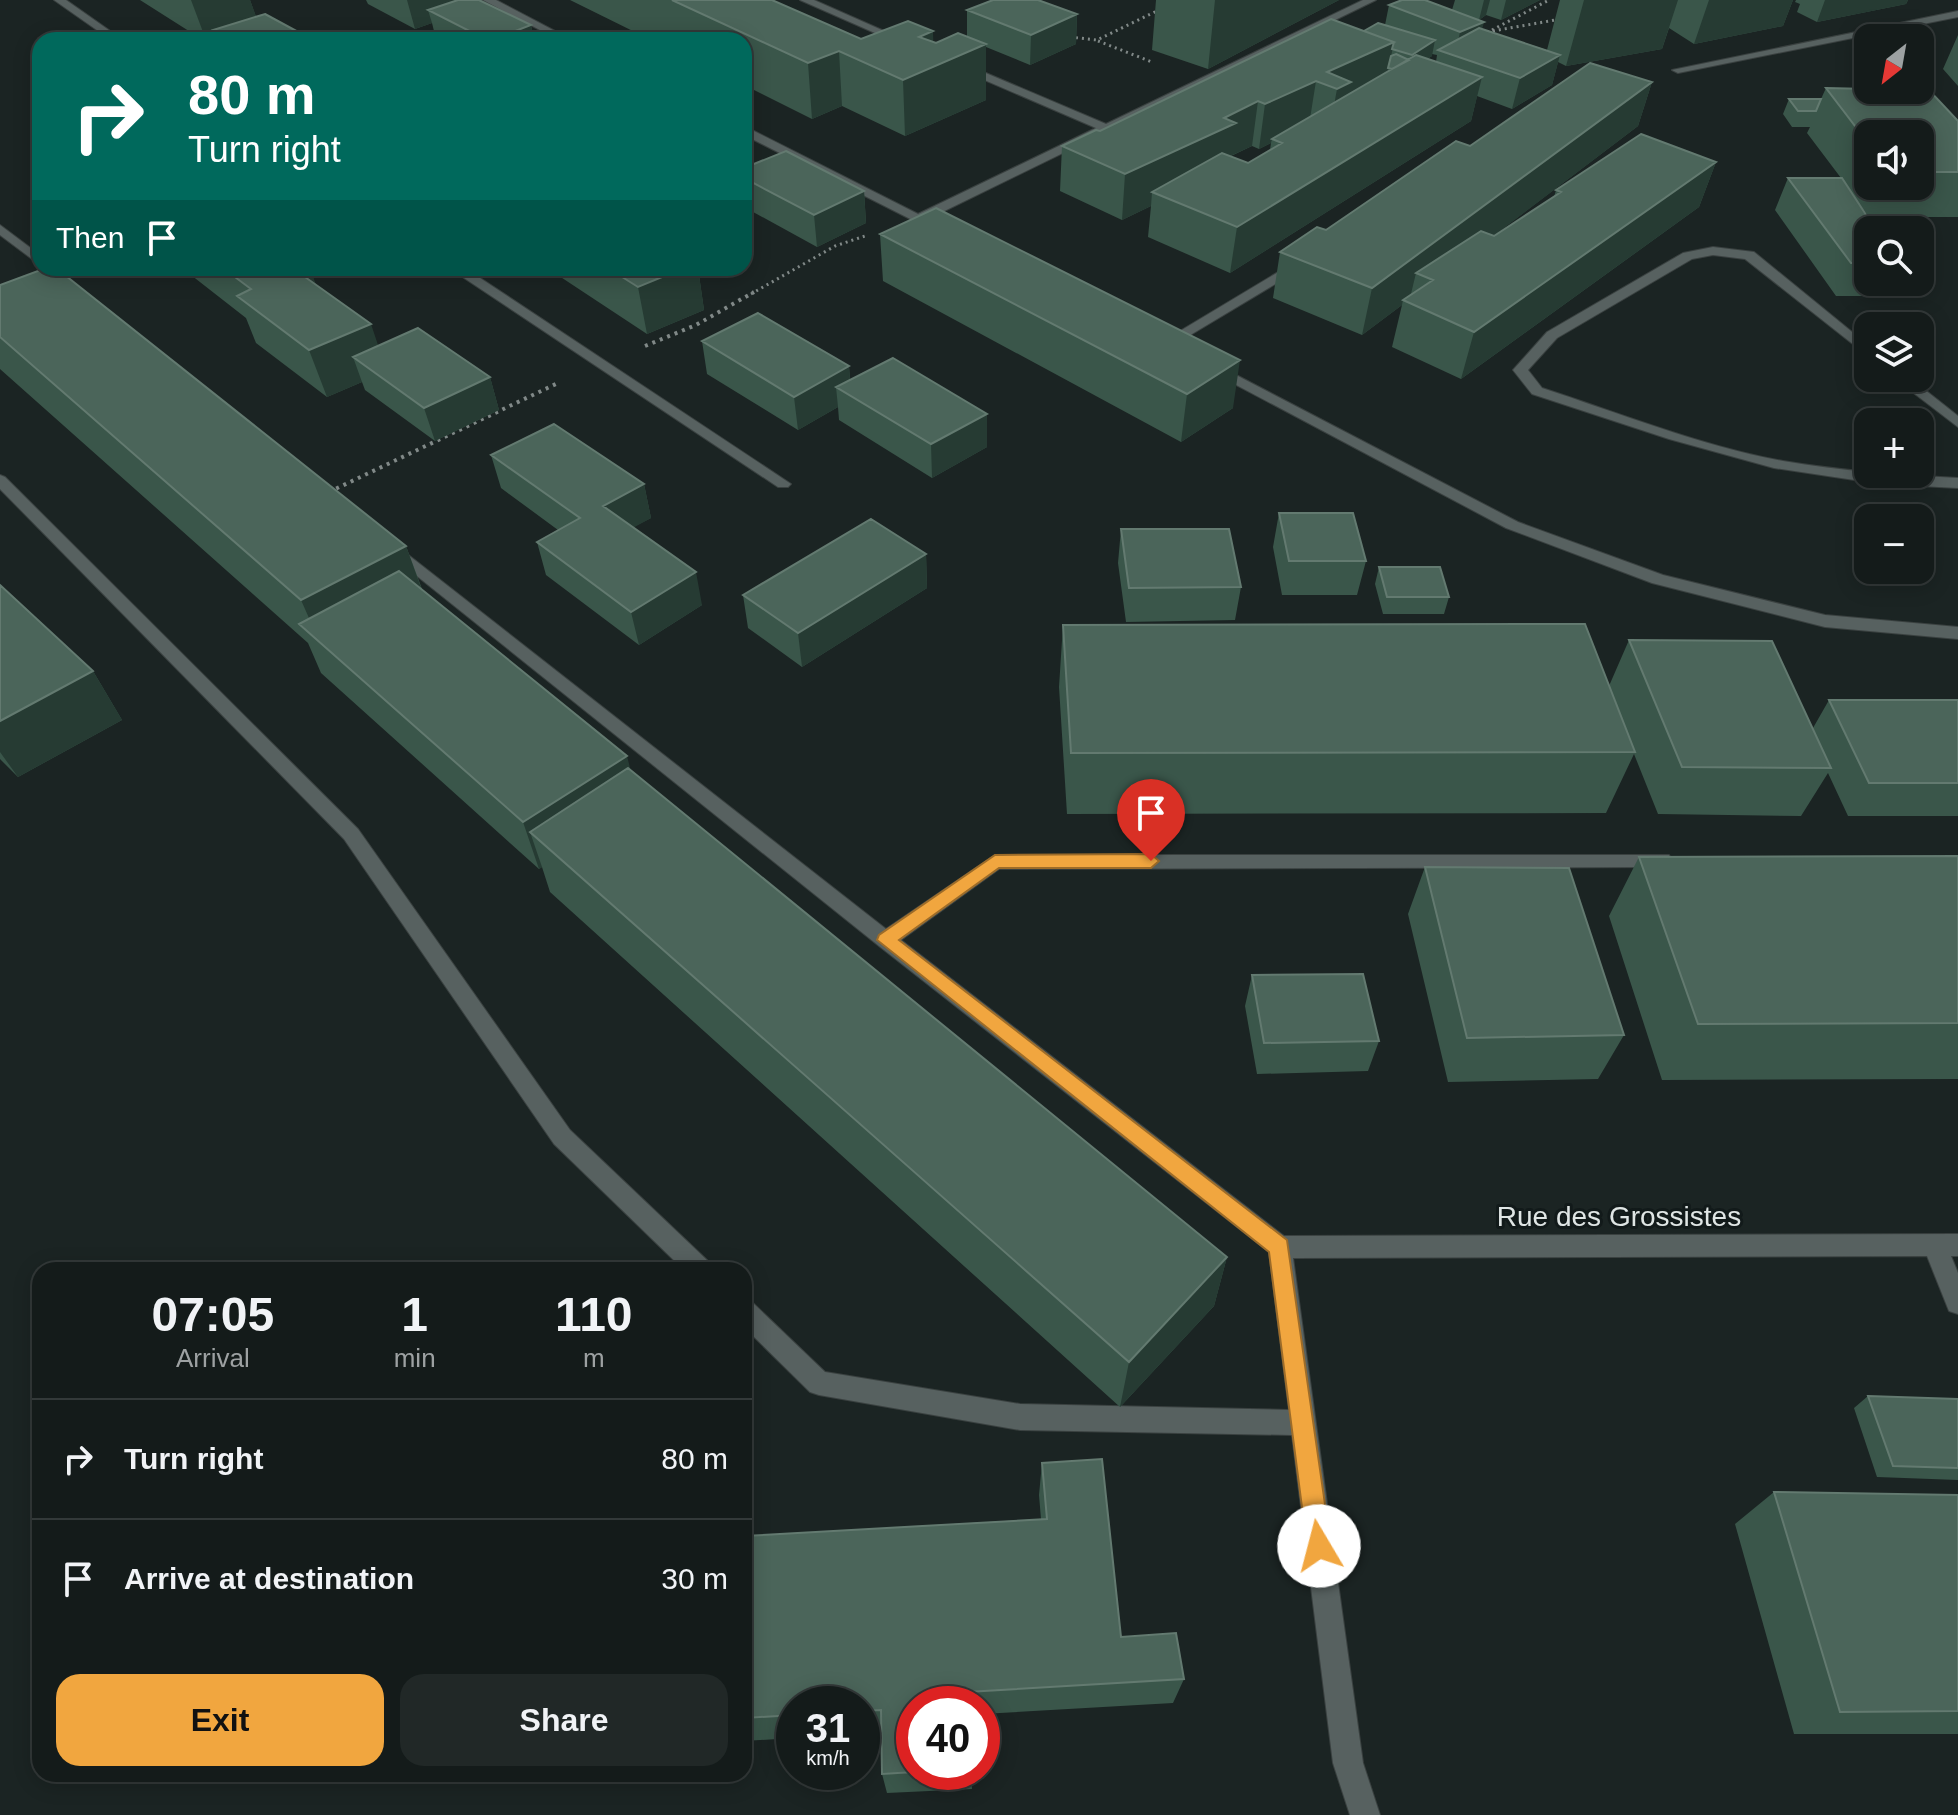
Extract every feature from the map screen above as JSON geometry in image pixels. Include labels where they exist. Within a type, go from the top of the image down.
[{"type":"street","points":[[59,0],[106,32]]},
{"type":"street","points":[[488,0],[551,32]]},
{"type":"street","points":[[805,0],[919,48]]},
{"type":"street","points":[[918,219],[1371,0]]},
{"type":"street","points":[[1678,70],[1958,14]]},
{"type":"street","points":[[947,60],[1103,127]]},
{"type":"street","points":[[752,134],[960,239]]},
{"type":"street","points":[[0,229],[32,255]]},
{"type":"street","points":[[1854,341],[1749,255],[1713,251],[1688,256],[1552,335],[1520,370],[1537,391],[1674,436],[1779,465],[1881,479],[1958,483]]},
{"type":"street","points":[[1318,254],[1174,347],[1512,525],[1658,579],[1825,621],[1958,633]]},
{"type":"street","points":[[468,276],[783,484]]},
{"type":"street","points":[[1919,392],[1958,423]]},
{"type":"street","points":[[0,480],[351,834],[562,1137],[693,1262]]},
{"type":"street","points":[[375,534],[886,940],[1280,1247],[1348,1763],[1365,1815]]},
{"type":"street","points":[[886,940],[995,862],[1690,860]]},
{"type":"street","points":[[1946,1245],[1958,1303]]},
{"type":"street","name":"Rue des Grossistes","points":[[1280,1247],[1946,1245]]},
{"type":"street","points":[[752,1319],[819,1383],[1020,1417],[1303,1423]]},
{"type":"path","points":[[1549,0],[1487,32],[1564,19]]},
{"type":"path","points":[[1097,40],[1166,7]]},
{"type":"path","points":[[1063,34],[1076,39],[1097,40],[1152,62]]},
{"type":"building","points":[[458,0],[479,0],[531,25],[513,32],[471,32],[428,10]]},
{"type":"building","points":[[672,0],[772,0],[861,39],[908,21],[933,31],[919,37],[936,43],[958,33],[986,44],[903,80],[839,51],[808,63],[752,37],[752,32],[741,32]]},
{"type":"building","points":[[993,0],[1038,0],[1077,14],[1031,35],[967,10]]},
{"type":"building","points":[[1402,0],[1425,0],[1484,22],[1460,32],[1389,5]]},
{"type":"building","points":[[265,14],[298,32],[216,32],[213,30]]},
{"type":"building","points":[[1331,19],[1394,42],[1327,72],[1351,82],[1337,89],[1316,81],[1265,104],[1258,101],[1224,118],[1236,123],[1125,174],[1062,146],[1100,131]]},
{"type":"building","points":[[1378,23],[1435,40],[1412,55],[1392,49],[1394,42],[1364,31]]},
{"type":"building","points":[[1479,28],[1560,55],[1520,78],[1438,50]]},
{"type":"building","points":[[1396,54],[1409,60],[1388,68],[1391,56]]},
{"type":"building","points":[[1416,55],[1482,77],[1237,227],[1152,192],[1222,153],[1248,163],[1282,143],[1272,139]]},
{"type":"building","points":[[1590,63],[1652,82],[1372,288],[1280,252],[1317,227],[1326,230],[1456,141],[1470,146]]},
{"type":"building","points":[[1826,88],[1854,89],[1854,104],[1934,104],[1934,95],[1958,121],[1958,172],[1934,172],[1934,120],[1854,120],[1854,125]]},
{"type":"building","points":[[1789,99],[1821,99],[1816,111],[1798,111]]},
{"type":"building","points":[[1641,134],[1716,162],[1474,332],[1403,300],[1433,280],[1416,273],[1481,231],[1494,236],[1561,192],[1556,190]]},
{"type":"building","points":[[786,151],[864,191],[814,215],[752,182],[752,165]]},
{"type":"building","points":[[1788,178],[1842,178],[1867,216],[1854,216],[1854,263]]},
{"type":"building","points":[[936,208],[1240,360],[1187,394],[880,234]]},
{"type":"building","points":[[32,273],[32,276],[66,276],[406,546],[301,600],[0,337],[0,285]]},
{"type":"building","points":[[234,276],[304,276],[371,324],[309,350],[237,296],[251,289]]},
{"type":"building","points":[[621,276],[665,276],[638,287]]},
{"type":"building","points":[[758,313],[849,366],[794,397],[702,341]]},
{"type":"building","points":[[418,328],[490,377],[424,408],[353,357]]},
{"type":"building","points":[[893,358],[987,414],[931,444],[836,387]]},
{"type":"building","points":[[554,424],[644,484],[603,506],[696,572],[631,612],[537,542],[580,518],[491,455]]},
{"type":"building","points":[[1279,513],[1353,513],[1366,561],[1289,561]]},
{"type":"building","points":[[871,519],[926,554],[798,633],[743,595]]},
{"type":"building","points":[[1121,529],[1229,529],[1241,587],[1129,588]]},
{"type":"building","points":[[1379,567],[1440,567],[1449,597],[1387,597]]},
{"type":"building","points":[[399,571],[627,756],[523,822],[299,624]]},
{"type":"building","points":[[0,585],[93,671],[0,721]]},
{"type":"building","points":[[1585,624],[1635,752],[1071,753],[1063,625]]},
{"type":"building","points":[[1629,640],[1772,641],[1831,768],[1682,767]]},
{"type":"building","points":[[1829,700],[1958,700],[1958,783],[1869,783]]},
{"type":"building","points":[[628,768],[1227,1257],[1129,1362],[530,832]]},
{"type":"building","points":[[1958,856],[1958,1023],[1698,1024],[1639,857]]},
{"type":"building","points":[[1425,867],[1569,868],[1624,1035],[1467,1038]]},
{"type":"building","points":[[1363,974],[1379,1041],[1264,1043],[1252,975]]},
{"type":"building","points":[[1868,1396],[1958,1399],[1958,1468],[1893,1466]]},
{"type":"building","points":[[1102,1459],[1121,1637],[1176,1633],[1184,1679],[1000,1690],[1000,1686],[896,1686],[896,1773],[882,1774],[880,1686],[776,1686],[776,1716],[752,1718],[752,1536],[1047,1519],[1042,1463]]},
{"type":"building","points":[[1774,1492],[1958,1495],[1958,1711],[1840,1712]]},
{"type":"route","points":[[1151,861],[995,862],[886,940],[1280,1247],[1319,1546]]}]
